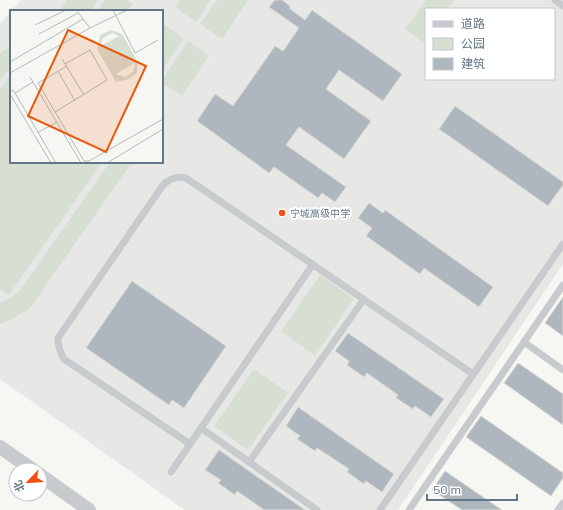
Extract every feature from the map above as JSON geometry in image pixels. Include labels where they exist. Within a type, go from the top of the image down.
[{"type":"street","points":[[0,447],[22,462]]},
{"type":"street","points":[[48,481],[89,510]]},
{"type":"lane","points":[[555,0],[563,6]]},
{"type":"lane","points":[[190,444],[64,359],[58,344],[58,338],[163,185],[171,178],[186,178],[473,374]]},
{"type":"lane","points":[[380,510],[563,244]]},
{"type":"lane","points":[[171,472],[313,264]]},
{"type":"lane","points":[[409,510],[563,286]]},
{"type":"lane","points":[[249,462],[364,299]]},
{"type":"lane","points":[[524,342],[563,370]]},
{"type":"lane","points":[[201,428],[317,510]]},
{"type":"lane","points":[[558,510],[563,503]]},
{"type":"shaded area","name":"宁城高级中学","points":[[21,0],[563,0],[563,264],[398,510],[185,510],[0,379],[0,24],[10,12],[10,163],[163,163],[163,10],[12,10]]},
{"type":"green space","points":[[67,0],[98,0],[92,10],[61,10]]},
{"type":"green space","points":[[105,0],[128,0],[133,4],[129,10],[98,10]]},
{"type":"green space","points":[[180,0],[211,0],[196,22],[175,7]]},
{"type":"green space","points":[[217,0],[248,0],[222,39],[200,24]]},
{"type":"green space","points":[[426,0],[454,0],[449,8],[425,8],[424,43],[405,29]]},
{"type":"green space","points":[[163,24],[184,39],[163,69]]},
{"type":"green space","points":[[188,41],[209,56],[182,96],[163,84],[163,78]]},
{"type":"green space","points":[[10,47],[10,70],[0,81],[0,53]]},
{"type":"green space","points":[[10,75],[10,163],[101,163],[9,295],[0,289],[0,89]]},
{"type":"green space","points":[[109,163],[131,163],[30,308],[9,321],[0,324],[0,303],[20,290]]},
{"type":"green space","points":[[320,275],[354,299],[315,356],[281,331]]},
{"type":"green space","points":[[254,369],[288,393],[248,450],[214,426]]},
{"type":"building","points":[[275,0],[282,0],[290,6],[289,8],[305,20],[312,10],[402,74],[383,101],[339,70],[326,89],[371,121],[344,159],[299,127],[286,145],[346,187],[335,202],[322,193],[318,198],[274,167],[269,173],[197,121],[215,94],[233,106],[275,46],[283,51],[299,28],[269,7]]},
{"type":"building","points":[[455,106],[563,182],[563,185],[548,206],[439,129]]},
{"type":"building","points":[[369,203],[383,213],[385,210],[493,287],[479,307],[424,268],[420,274],[366,236],[372,228],[358,218]]},
{"type":"building","points":[[132,281],[226,346],[184,408],[172,400],[169,405],[86,348]]},
{"type":"building","points":[[563,297],[563,336],[545,323]]},
{"type":"building","points":[[348,333],[444,399],[431,417],[415,406],[413,409],[396,398],[398,395],[367,373],[364,377],[347,365],[349,361],[335,351]]},
{"type":"building","points":[[518,363],[563,394],[563,425],[504,383]]},
{"type":"building","points":[[298,407],[394,474],[382,492],[366,481],[364,484],[347,472],[349,469],[317,448],[315,451],[297,439],[300,436],[286,426]]},
{"type":"building","points":[[481,416],[563,473],[563,478],[551,496],[466,437]]},
{"type":"building","points":[[219,450],[305,510],[264,510],[237,491],[235,495],[218,483],[221,480],[205,470]]},
{"type":"building","points":[[445,471],[502,510],[462,510],[432,490]]},
{"type":"place","name":"宁城高级中学","points":[[282,213]]}]
